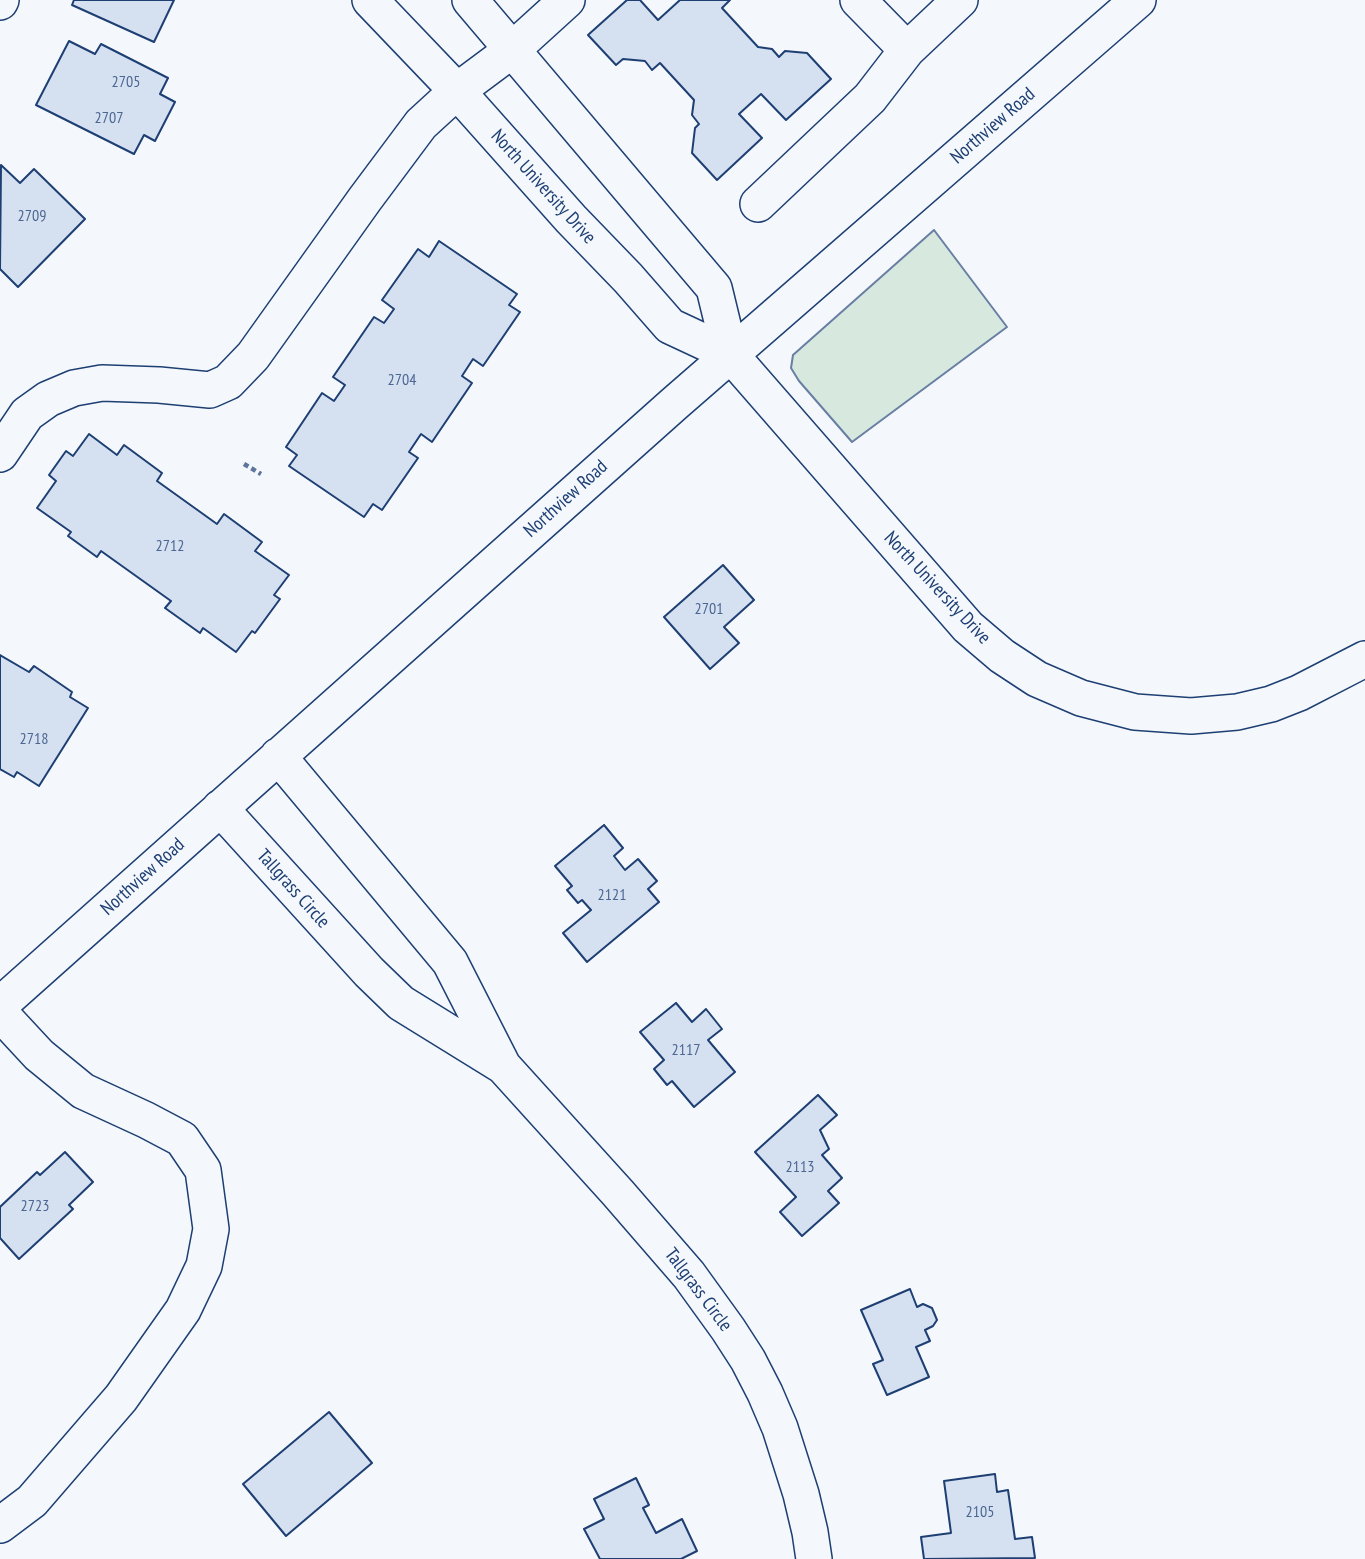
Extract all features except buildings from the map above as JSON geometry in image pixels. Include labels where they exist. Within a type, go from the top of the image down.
[{"type":"street","name":"North University Drive","points":[[370,0],[457,91],[670,326],[730,354],[968,628],[1002,656],[1037,679],[1081,698],[1135,712],[1191,716],[1237,712],[1271,704],[1332,678],[1365,659]]},
{"type":"street","name":"North University Drive","points":[[470,0],[714,288],[730,354]]},
{"type":"street","points":[[0,454],[27,414],[48,399],[74,388],[102,383],[210,390],[228,382],[253,356],[413,133],[457,91],[512,50],[567,0]]},
{"type":"street","points":[[858,0],[907,50]]},
{"type":"street","points":[[758,204],[870,97],[907,50],[960,0]]},
{"type":"street","name":"Northview Road","points":[[0,1005],[730,354],[1138,0]]},
{"type":"street","name":"Tallgrass Circle","points":[[278,756],[450,962],[503,1066],[688,1275],[728,1329],[754,1371],[780,1428],[801,1494],[814,1559]]},
{"type":"street","name":"Tallgrass Circle","points":[[220,808],[369,972],[401,1003],[503,1066]]},
{"type":"street","points":[[0,1013],[40,1055],[83,1091],[182,1139],[203,1170],[211,1228],[204,1266],[183,1310],[121,1398],[32,1501],[0,1525]]},
{"type":"path","points":[[244,464],[261,474]]},
{"type":"shaded area","points":[[934,230],[1007,327],[852,442],[799,381],[791,368],[793,355]]}]
